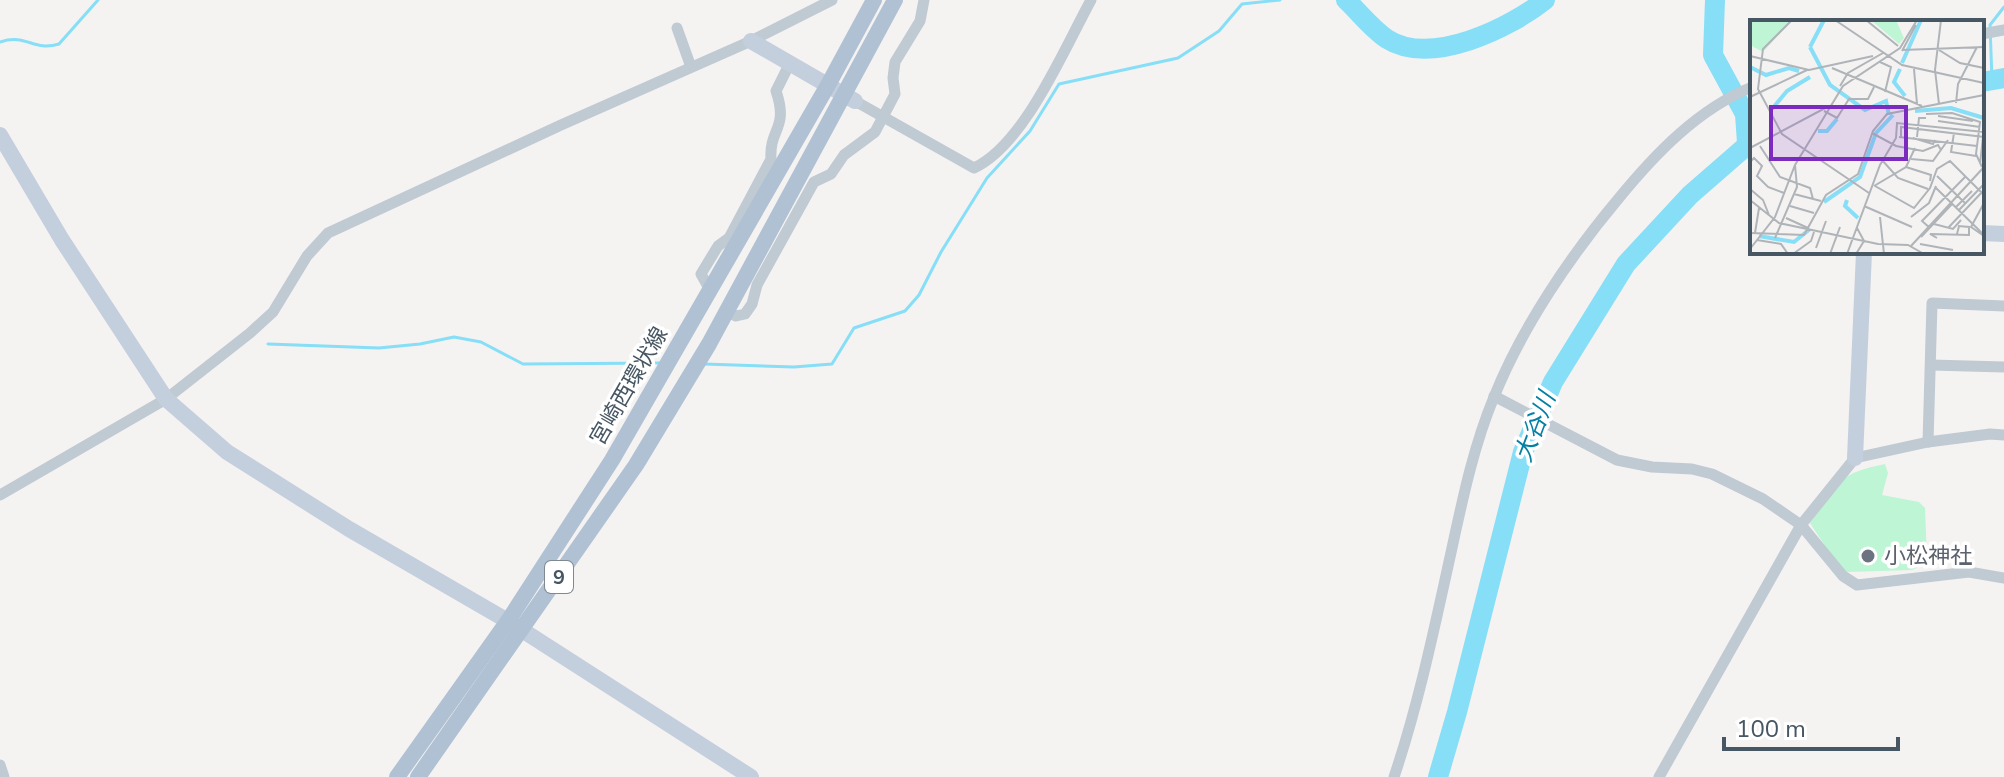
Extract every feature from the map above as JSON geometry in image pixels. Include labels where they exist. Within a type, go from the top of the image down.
[{"type":"main road","name":"宮崎西環状線","points":[[418,777],[514,626],[662,375],[874,0]]},
{"type":"main road","name":"宮崎西環状線","points":[[397,777],[636,465],[849,98],[895,0]]},
{"type":"street","points":[[0,495],[166,399],[250,333],[273,312],[307,256],[328,233],[751,41],[832,0]]},
{"type":"street","points":[[726,311],[736,316],[745,314],[752,304],[757,285],[814,182],[831,174],[844,155],[875,132],[895,94],[895,62],[920,21],[924,0]]},
{"type":"street","points":[[751,41],[974,168],[985,163],[1027,118],[1091,0]]},
{"type":"street","points":[[677,28],[691,67]]},
{"type":"street","points":[[1984,34],[2004,30]]},
{"type":"street","points":[[710,290],[701,274],[718,246],[729,238],[771,159],[770,146],[781,123],[782,108],[776,91],[790,63]]},
{"type":"street","points":[[1394,777],[1431,640],[1467,483],[1507,367],[1563,269],[1651,159],[1717,105],[1750,88]]},
{"type":"street","points":[[0,135],[62,240],[166,399],[227,452],[349,529],[514,626],[751,777]]},
{"type":"street","points":[[1984,233],[2004,234]]},
{"type":"street","points":[[1659,777],[1801,525],[1855,458],[1864,254]]},
{"type":"street","points":[[1928,442],[1932,303],[2004,306]]},
{"type":"street","points":[[1931,365],[2004,367]]},
{"type":"street","points":[[1497,398],[1617,460],[1712,474],[1763,499],[1801,525],[1843,576],[1857,585],[1969,572],[2004,578]]},
{"type":"street","points":[[1855,458],[1928,442],[2004,435]]},
{"type":"street","points":[[0,765],[4,777]]},
{"type":"green space","points":[[1885,464],[1888,473],[1882,495],[1919,502],[1925,508],[1927,559],[1912,570],[1847,572],[1839,567],[1810,523],[1839,483],[1856,472]]},
{"type":"waterway","points":[[0,42],[17,40],[43,46],[59,44],[98,0]]},
{"type":"waterway","points":[[704,364],[794,367],[832,364],[854,328],[905,311],[919,295],[941,252],[987,178],[1030,131],[1059,84],[1178,58],[1219,31],[1242,4],[1280,0]]},
{"type":"waterway","points":[[1346,0],[1387,39],[1405,47],[1425,49],[1447,46],[1491,32],[1545,0]]},
{"type":"waterway","points":[[1715,0],[1713,55],[1745,114],[1747,143]]},
{"type":"waterway","points":[[1992,80],[1990,25],[2004,7]]},
{"type":"waterway","name":"大谷川","points":[[1984,82],[2004,78]]},
{"type":"waterway","name":"大谷川","points":[[1438,777],[1523,452],[1553,382],[1626,264],[1690,195],[1750,143]]},
{"type":"waterway","points":[[268,344],[379,348],[454,337],[481,342],[523,364],[661,363]]},
{"type":"place","name":"小松神社","points":[[1868,556]]}]
